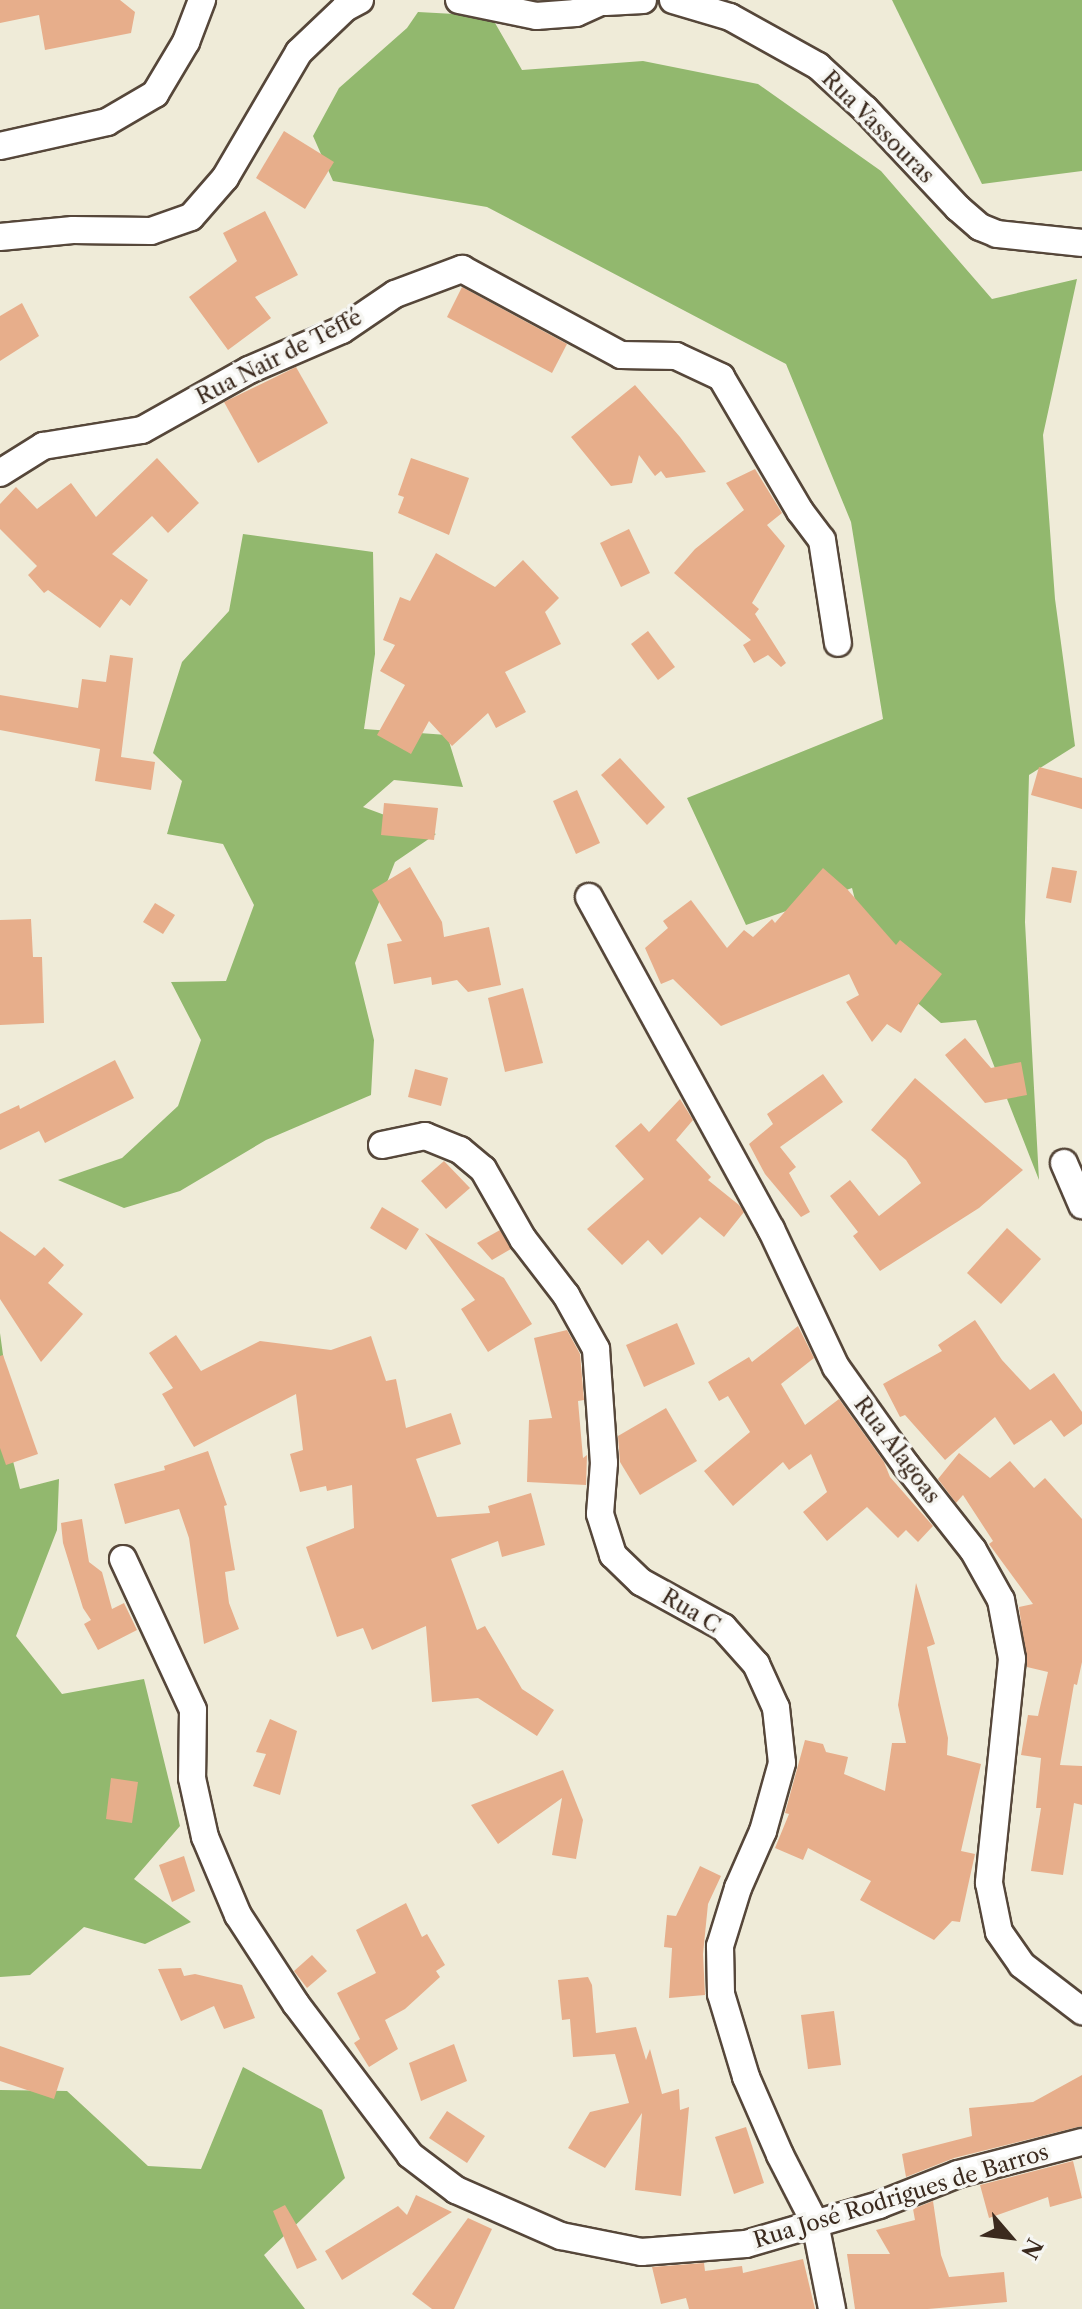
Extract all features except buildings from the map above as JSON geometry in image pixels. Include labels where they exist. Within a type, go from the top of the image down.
[{"type":"street","points":[[0,146],[107,122],[155,94],[186,42],[202,0]]},
{"type":"street","points":[[0,237],[73,230],[151,231],[191,217],[225,178],[299,52],[345,8],[360,0]]},
{"type":"street","points":[[459,0],[536,16],[576,13],[605,1],[643,0]]},
{"type":"street","name":"Rua Vassouras","points":[[673,0],[730,17],[818,66],[865,109],[958,208],[980,227],[997,234],[1082,243]]},
{"type":"street","name":"Rua Nair de Teffé","points":[[0,473],[43,446],[142,430],[249,370],[342,330],[395,294],[462,269],[621,355],[676,356],[721,377],[800,511],[822,540],[838,643]]},
{"type":"street","name":"Rua Alagoas","points":[[589,897],[771,1229],[836,1367],[906,1465],[973,1550],[1001,1600],[1012,1659],[989,1883],[999,1932],[1022,1965],[1082,2011]]},
{"type":"street","name":"Rua C","points":[[382,1145],[425,1136],[460,1150],[483,1169],[523,1239],[566,1295],[596,1349],[604,1463],[600,1514],[613,1555],[641,1582],[723,1627],[756,1664],[776,1708],[782,1763],[763,1831],[738,1888],[720,1946],[721,1994],[746,2077],[780,2155],[815,2223],[832,2309]]},
{"type":"street","points":[[1064,1163],[1082,1205]]},
{"type":"street","name":"Rua José Rodrigues de Barros","points":[[123,1559],[193,1710],[192,1778],[205,1837],[238,1915],[296,2004],[410,2155],[456,2190],[561,2236],[641,2252],[746,2244],[879,2205],[958,2174],[1082,2142]]},
{"type":"green space","points":[[892,0],[1082,0],[1082,171],[982,184]]},
{"type":"green space","points":[[418,12],[491,16],[522,70],[643,61],[758,84],[881,171],[992,299],[1077,279],[1043,435],[1055,599],[1075,746],[1029,775],[1025,922],[1039,1180],[976,1020],[941,1023],[871,963],[852,888],[746,925],[687,798],[883,719],[851,522],[786,364],[487,207],[333,181],[313,136],[339,88],[407,28]]},
{"type":"green space","points":[[243,534],[373,552],[375,654],[364,729],[447,735],[463,787],[394,780],[363,807],[436,834],[395,862],[355,963],[374,1040],[371,1095],[266,1140],[180,1191],[124,1208],[58,1180],[122,1158],[178,1106],[201,1040],[171,982],[226,981],[254,905],[223,844],[167,834],[182,781],[153,753],[182,662],[229,611]]},
{"type":"green space","points":[[0,1333],[11,1413],[12,1457],[20,1489],[59,1479],[57,1530],[16,1636],[62,1694],[144,1679],[180,1826],[134,1879],[191,1922],[145,1944],[84,1927],[30,1975],[0,1977]]},
{"type":"green space","points":[[243,2067],[322,2110],[345,2178],[264,2255],[305,2309],[0,2309],[0,2090],[67,2091],[148,2166],[201,2169]]}]
